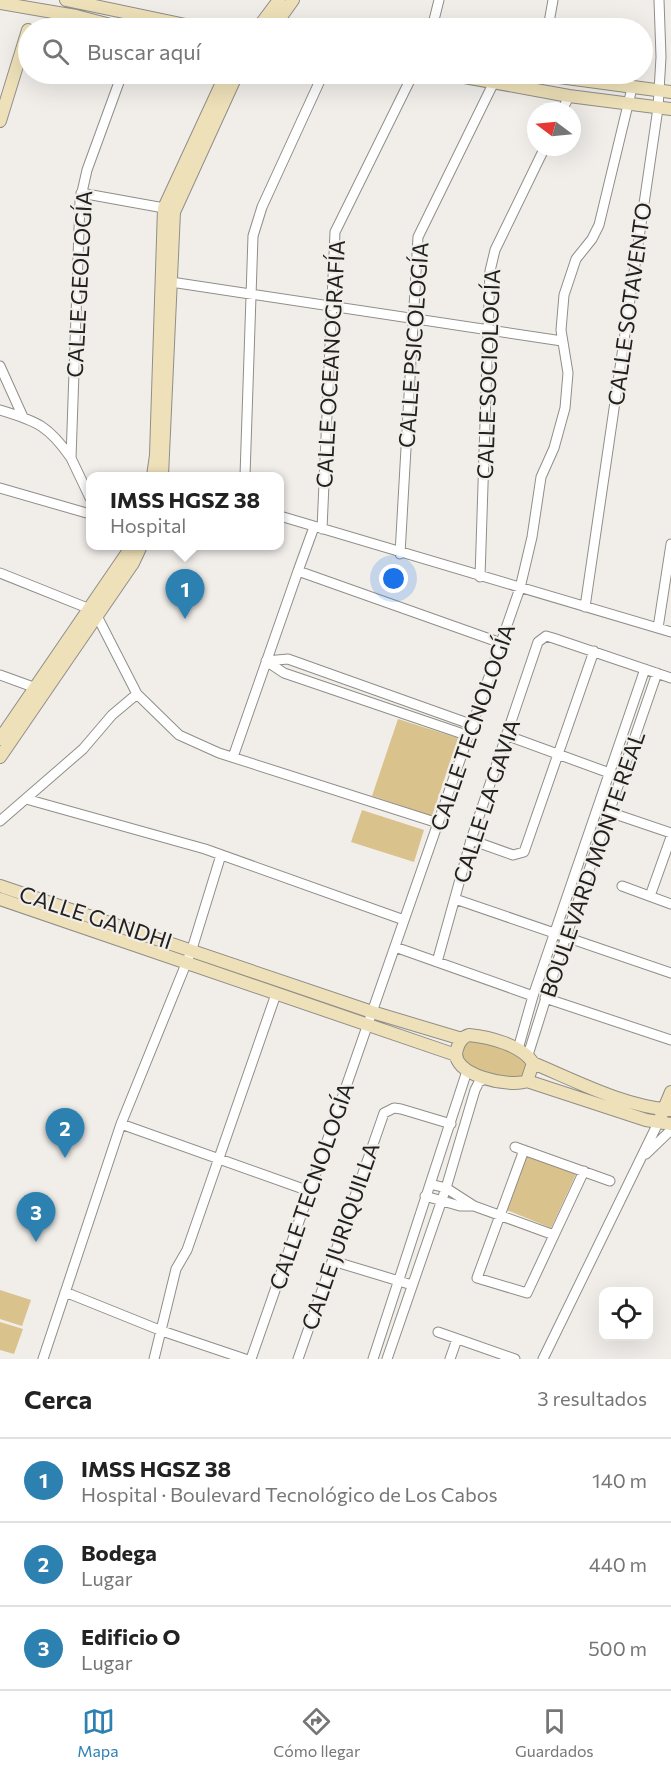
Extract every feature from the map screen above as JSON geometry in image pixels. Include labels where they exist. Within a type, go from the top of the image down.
[{"type":"street","points":[[66,0],[125,18]]},
{"type":"street","points":[[266,18],[279,0]]},
{"type":"street","points":[[280,18],[293,0]]},
{"type":"street","points":[[434,18],[439,0]]},
{"type":"street","points":[[550,18],[553,0]]},
{"type":"street","name":"CALLE SOTAVENTO","points":[[585,607],[658,108],[665,92],[659,0]]},
{"type":"street","points":[[0,3],[37,4],[87,18]]},
{"type":"street","points":[[0,121],[18,64]]},
{"type":"street","name":"CALLE GEOLOGÍA","points":[[86,490],[71,458],[81,194],[119,84]]},
{"type":"street","points":[[154,472],[157,445],[164,208],[221,84]]},
{"type":"street","points":[[163,472],[174,212],[232,84]]},
{"type":"street","points":[[245,472],[253,236],[256,220],[317,84]]},
{"type":"street","name":"CALLE OCEANOGRAFÍA","points":[[232,757],[298,572],[318,528],[333,306],[335,232],[408,84]]},
{"type":"street","name":"CALLE PSICOLOGÍA","points":[[400,554],[418,237],[493,84]]},
{"type":"street","points":[[505,84],[569,96],[671,109]]},
{"type":"street","points":[[605,84],[665,92]]},
{"type":"street","name":"CALLE TECNOLOGÍA","points":[[250,1359],[520,588],[532,537],[541,477],[554,448],[566,408],[568,372],[562,341],[561,310],[567,281],[576,259],[596,231],[632,88]]},
{"type":"street","points":[[566,102],[569,96]]},
{"type":"street","name":"CALLE SOCIOLOGÍA","points":[[480,577],[491,260],[541,156]]},
{"type":"street","points":[[81,194],[164,208]]},
{"type":"street","points":[[171,282],[562,341]]},
{"type":"street","points":[[0,366],[23,417]]},
{"type":"street","points":[[0,410],[48,428],[71,458]]},
{"type":"street","points":[[0,488],[86,513]]},
{"type":"street","points":[[284,518],[400,554],[671,632]]},
{"type":"street","points":[[658,628],[671,544]]},
{"type":"street","points":[[0,757],[93,613],[128,553]]},
{"type":"street","points":[[298,572],[501,643]]},
{"type":"street","points":[[0,573],[93,613],[137,694],[178,735],[232,757],[438,823]]},
{"type":"street","points":[[0,739],[93,613]]},
{"type":"street","name":"CALLE LA GAVIA","points":[[437,962],[471,840],[538,642],[546,636],[594,651]]},
{"type":"street","points":[[471,840],[513,855],[524,852],[594,651],[671,678]]},
{"type":"street","points":[[266,661],[288,659],[473,725]]},
{"type":"street","points":[[266,661],[284,673],[469,736]]},
{"type":"street","name":"BOULEVARD MONTE REAL","points":[[526,1056],[533,996],[645,669]]},
{"type":"street","name":"BOULEVARD MONTE REAL","points":[[526,1056],[657,673]]},
{"type":"street","points":[[0,675],[36,688]]},
{"type":"street","points":[[0,821],[83,749],[112,715],[137,694]]},
{"type":"street","points":[[507,736],[621,777]]},
{"type":"street","points":[[26,799],[221,855],[404,920]]},
{"type":"street","points":[[609,812],[671,835],[650,896]]},
{"type":"street","points":[[43,1359],[121,1124],[192,949],[221,855]]},
{"type":"street","name":"CALLE GANDHI","points":[[0,886],[192,949],[372,1012],[462,1039],[469,1035],[477,1036],[594,1088],[667,1110]]},
{"type":"street","points":[[622,886],[671,904]]},
{"type":"street","name":"CALLE GANDHI","points":[[0,899],[456,1055]]},
{"type":"street","points":[[454,899],[671,973]]},
{"type":"street","points":[[394,947],[533,996]]},
{"type":"street","points":[[154,1359],[176,1269],[187,1250],[276,994]]},
{"type":"street","points":[[545,998],[671,1040]]},
{"type":"street","points":[[462,1039],[456,1055],[458,1062],[467,1071],[511,1083],[527,1081],[658,1123],[671,1124]]},
{"type":"street","points":[[526,1056],[527,1081]]},
{"type":"street","points":[[373,1359],[467,1071]]},
{"type":"street","points":[[387,1359],[446,1188],[475,1090],[479,1082],[487,1078]]},
{"type":"street","points":[[543,1359],[658,1123],[667,1110],[671,1092]]},
{"type":"street","name":"CALLE JURIQUILLA","points":[[298,1359],[384,1113],[394,1108],[451,1124]]},
{"type":"street","points":[[121,1124],[309,1191]]},
{"type":"street","points":[[640,1160],[671,1130]]},
{"type":"street","points":[[584,1171],[527,1293],[477,1278],[500,1216],[519,1149],[584,1171],[610,1181]]},
{"type":"street","points":[[430,1184],[446,1188],[474,1206],[554,1235]]},
{"type":"street","points":[[426,1196],[460,1206],[474,1206]]},
{"type":"street","points":[[333,1261],[412,1285]]},
{"type":"street","points":[[65,1292],[162,1331],[245,1359]]},
{"type":"street","points":[[438,1332],[494,1356],[515,1359]]},
{"type":"street","points":[[450,1359],[457,1339]]},
{"type":"shaded area","points":[[398,719],[458,738],[432,816],[372,796]]},
{"type":"shaded area","points":[[362,810],[424,830],[414,862],[351,842]]},
{"type":"shaded area","points":[[475,1038],[528,1058],[527,1076],[512,1081],[468,1067],[460,1056],[464,1042]]},
{"type":"shaded area","points":[[525,1152],[577,1172],[551,1228],[504,1209]]},
{"type":"shaded area","points":[[0,1290],[31,1300],[22,1326],[0,1319]]},
{"type":"shaded area","points":[[0,1322],[23,1329],[14,1354],[0,1350]]},
{"type":"place","name":"IMSS HGSZ 38","points":[[185,619]]},
{"type":"place","name":"Bodega","points":[[65,1158]]},
{"type":"place","name":"Edificio O","points":[[36,1242]]}]
